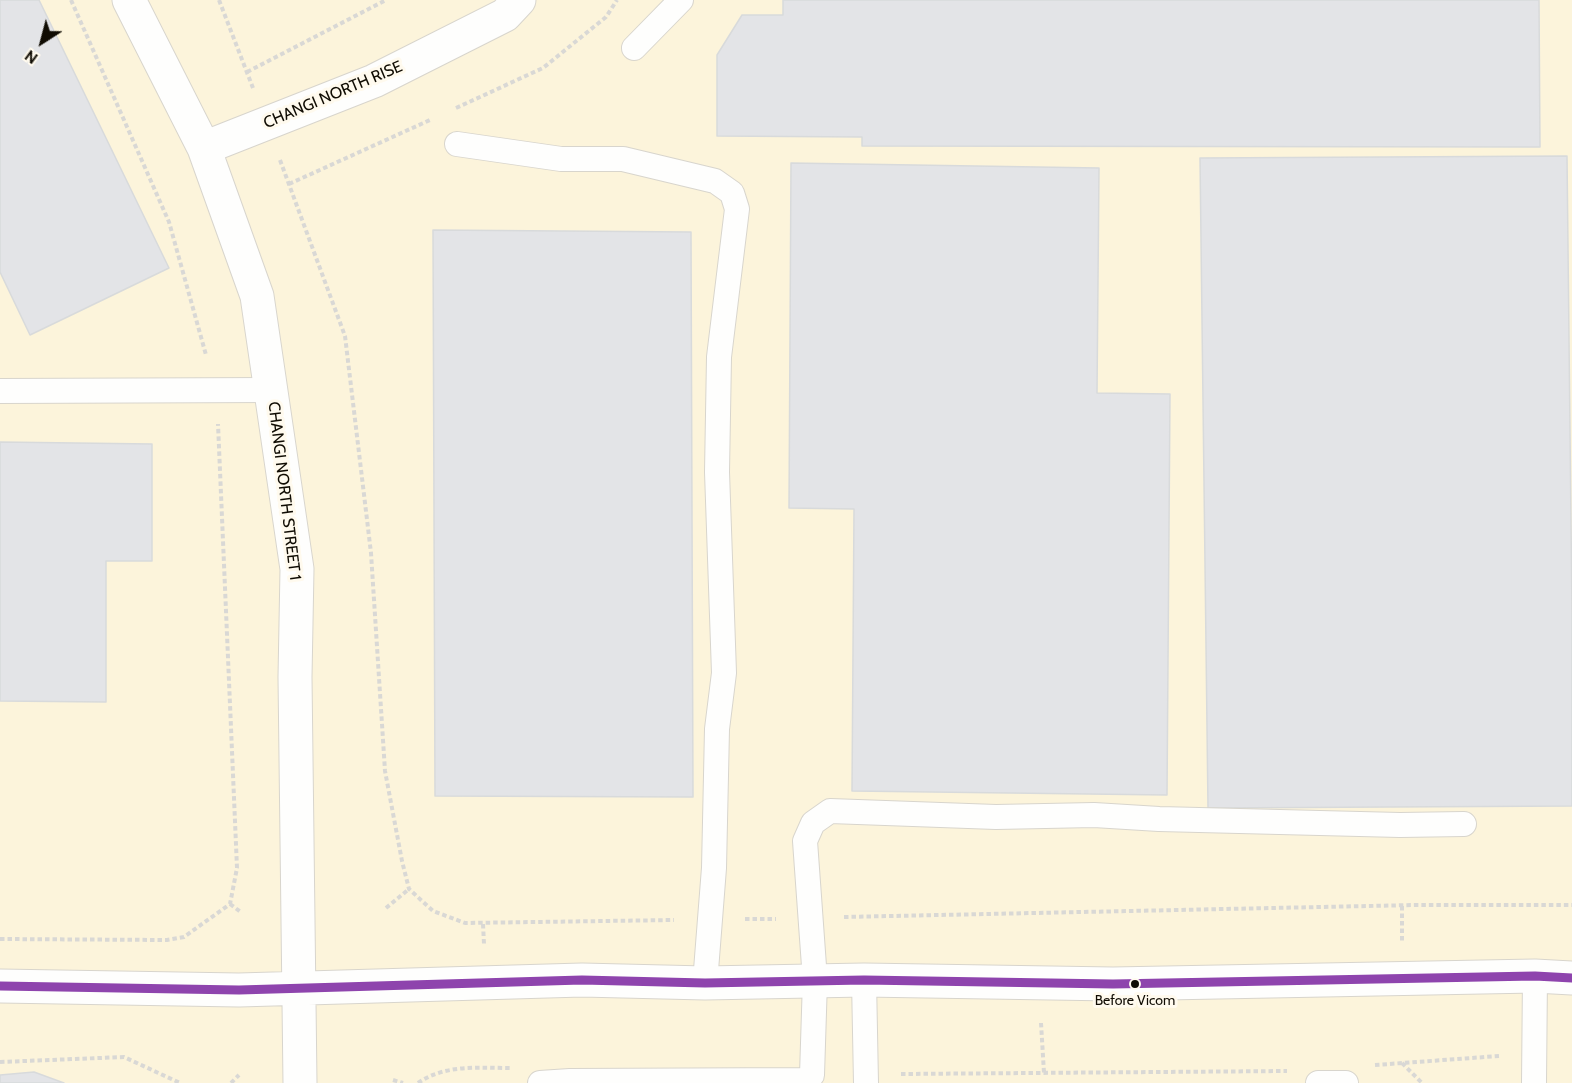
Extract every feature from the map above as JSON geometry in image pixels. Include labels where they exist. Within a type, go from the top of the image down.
[{"type":"street","name":"CHANGI NORTH STREET 1","points":[[129,0],[204,148],[257,296],[297,569],[295,677],[300,1083]]},
{"type":"street","name":"CHANGI NORTH RISE","points":[[204,148],[374,81],[505,15],[519,0]]},
{"type":"street","points":[[0,986],[239,990],[582,980],[705,982],[864,980],[1038,983],[1535,976],[1572,978]]},
{"type":"lane","points":[[634,48],[681,0]]},
{"type":"lane","points":[[458,144],[561,159],[623,159],[715,181],[732,193],[737,209],[718,357],[717,472],[724,673],[717,729],[714,868],[705,982]]},
{"type":"lane","points":[[0,391],[271,390]]},
{"type":"lane","points":[[540,1083],[806,1080],[812,1075],[815,980],[804,841],[813,824],[830,811],[996,817],[1094,815],[1159,819],[1400,825],[1464,824]]},
{"type":"lane","points":[[1534,1083],[1535,976]]},
{"type":"lane","points":[[864,980],[866,1078]]},
{"type":"lane","points":[[1318,1083],[1346,1083]]},
{"type":"path","points":[[0,939],[167,940],[184,937],[230,904],[237,868],[216,390],[169,222],[71,0]]},
{"type":"path","points":[[219,0],[345,336],[371,553],[385,771],[409,889],[434,911],[465,923],[1415,905],[1572,905]]},
{"type":"path","points":[[247,72],[386,0]]},
{"type":"path","points":[[448,112],[543,68],[606,17],[617,0]]},
{"type":"path","points":[[289,184],[437,116]]},
{"type":"path","points":[[386,908],[409,889]]},
{"type":"path","points":[[230,904],[242,913]]},
{"type":"path","points":[[1038,983],[1044,1073]]},
{"type":"path","points":[[1368,1066],[1534,1053]]},
{"type":"path","points":[[0,1062],[124,1057],[180,1083]]},
{"type":"path","points":[[1402,1063],[1422,1083]]},
{"type":"path","points":[[866,1078],[1044,1073],[1290,1071]]},
{"type":"path","points":[[231,1083],[239,1075]]},
{"type":"path","points":[[393,1080],[403,1083]]},
{"type":"shaded area","points":[[0,0],[1572,0],[1572,1083],[0,1083]]},
{"type":"building","points":[[0,0],[39,0],[169,268],[30,335],[0,272]]},
{"type":"building","points":[[783,0],[1539,0],[1540,147],[862,146],[862,137],[717,136],[717,55],[742,15],[783,15]]},
{"type":"building","points":[[1567,156],[1572,806],[1208,808],[1200,158]]},
{"type":"building","points":[[791,163],[1099,168],[1097,393],[1170,394],[1167,795],[852,791],[854,509],[789,508]]},
{"type":"building","points":[[433,230],[691,232],[693,797],[435,796]]},
{"type":"building","points":[[0,442],[152,444],[152,561],[106,561],[106,702],[0,701]]},
{"type":"building","points":[[34,1072],[64,1083],[0,1083],[0,1075]]},
{"type":"transit line","points":[[0,986],[239,990],[582,980],[705,983],[864,980],[1113,984],[1535,976],[1572,978]]},
{"type":"place","name":"Before Vicom","points":[[1135,984]]}]
